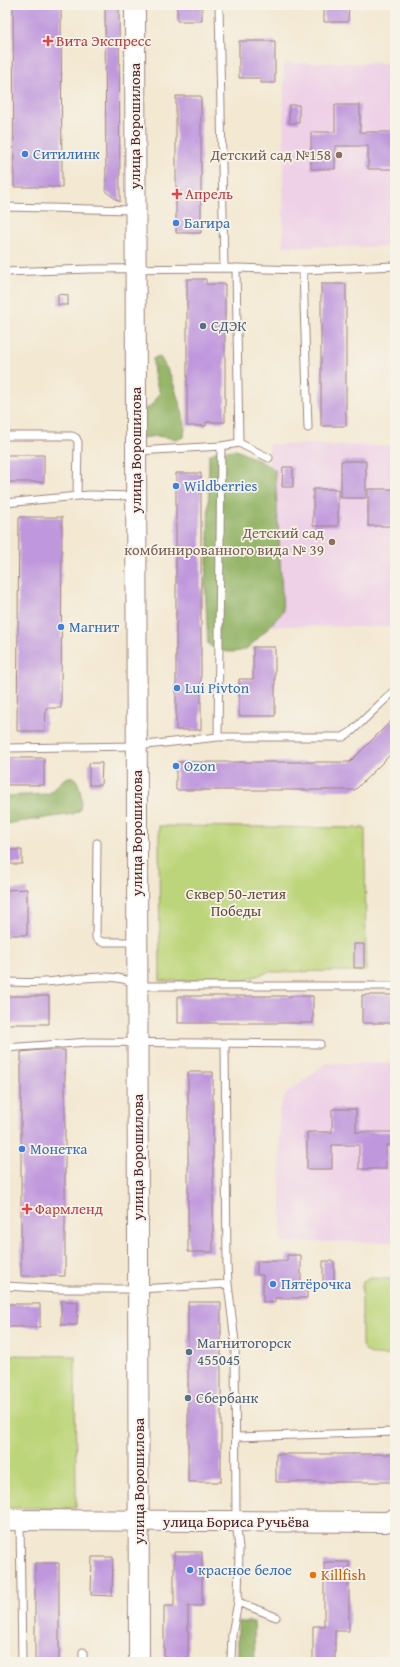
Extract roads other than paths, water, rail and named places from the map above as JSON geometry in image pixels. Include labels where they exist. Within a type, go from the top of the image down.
[{"type":"main road","name":"улица Ворошилова","points":[[135,5],[139,1662]]},
{"type":"main road","name":"улица Бориса Ручьёва","points":[[13,1520],[385,1522],[395,1520]]},
{"type":"lane","points":[[219,5],[224,268]]},
{"type":"lane","points":[[5,207],[136,210]]},
{"type":"lane","points":[[5,272],[136,268],[303,270],[395,266]]},
{"type":"lane","points":[[236,268],[239,443]]},
{"type":"lane","points":[[303,270],[308,428]]},
{"type":"lane","points":[[5,436],[72,436],[76,438],[78,442],[77,496]]},
{"type":"lane","points":[[136,451],[221,446],[239,443],[269,458]]},
{"type":"lane","points":[[218,737],[221,446]]},
{"type":"lane","points":[[5,503],[77,496],[136,496]]},
{"type":"lane","points":[[5,748],[137,746],[218,737],[343,737],[351,732],[395,690]]},
{"type":"lane","points":[[97,843],[96,938],[102,942],[138,942]]},
{"type":"lane","points":[[5,982],[45,982],[110,977],[126,980],[138,986],[395,986]]},
{"type":"lane","points":[[5,1048],[89,1042],[320,1044]]},
{"type":"lane","points":[[225,1043],[228,1284],[236,1342],[236,1521],[239,1548],[238,1602],[232,1634],[231,1662]]},
{"type":"lane","points":[[5,1286],[60,1289],[139,1289],[228,1284]]},
{"type":"lane","points":[[236,1437],[395,1432]]},
{"type":"lane","points":[[13,1520],[22,1662]]},
{"type":"lane","points":[[238,1602],[276,1617]]},
{"type":"lane","points":[[83,1652],[83,1662]]},
{"type":"place","name":"Вита Экспресс","points":[[48,41]]},
{"type":"place","name":"Ситилинк","points":[[25,154]]},
{"type":"place","name":"Детский сад №158","points":[[339,155]]},
{"type":"place","name":"Апрель","points":[[177,194]]},
{"type":"place","name":"Багира","points":[[176,223]]},
{"type":"place","name":"СДЭК","points":[[203,326]]},
{"type":"place","name":"Wildberries","points":[[176,486]]},
{"type":"place","name":"Детский сад комбинированного вида № 39","points":[[332,542]]},
{"type":"place","name":"Магнит","points":[[61,627]]},
{"type":"place","name":"Lui Pivton","points":[[177,688]]},
{"type":"place","name":"Ozon","points":[[176,766]]},
{"type":"place","name":"Монетка","points":[[22,1149]]},
{"type":"place","name":"Фармленд","points":[[27,1209]]},
{"type":"place","name":"Пятёрочка","points":[[273,1284]]},
{"type":"place","name":"Магнитогорск 455045","points":[[189,1352]]},
{"type":"place","name":"Сбербанк","points":[[188,1398]]},
{"type":"place","name":"красное белое","points":[[190,1570]]},
{"type":"place","name":"Killfish","points":[[313,1575]]},
{"type":"park label","name":"Сквер 50-летия Победы","points":[[236,902]]}]
